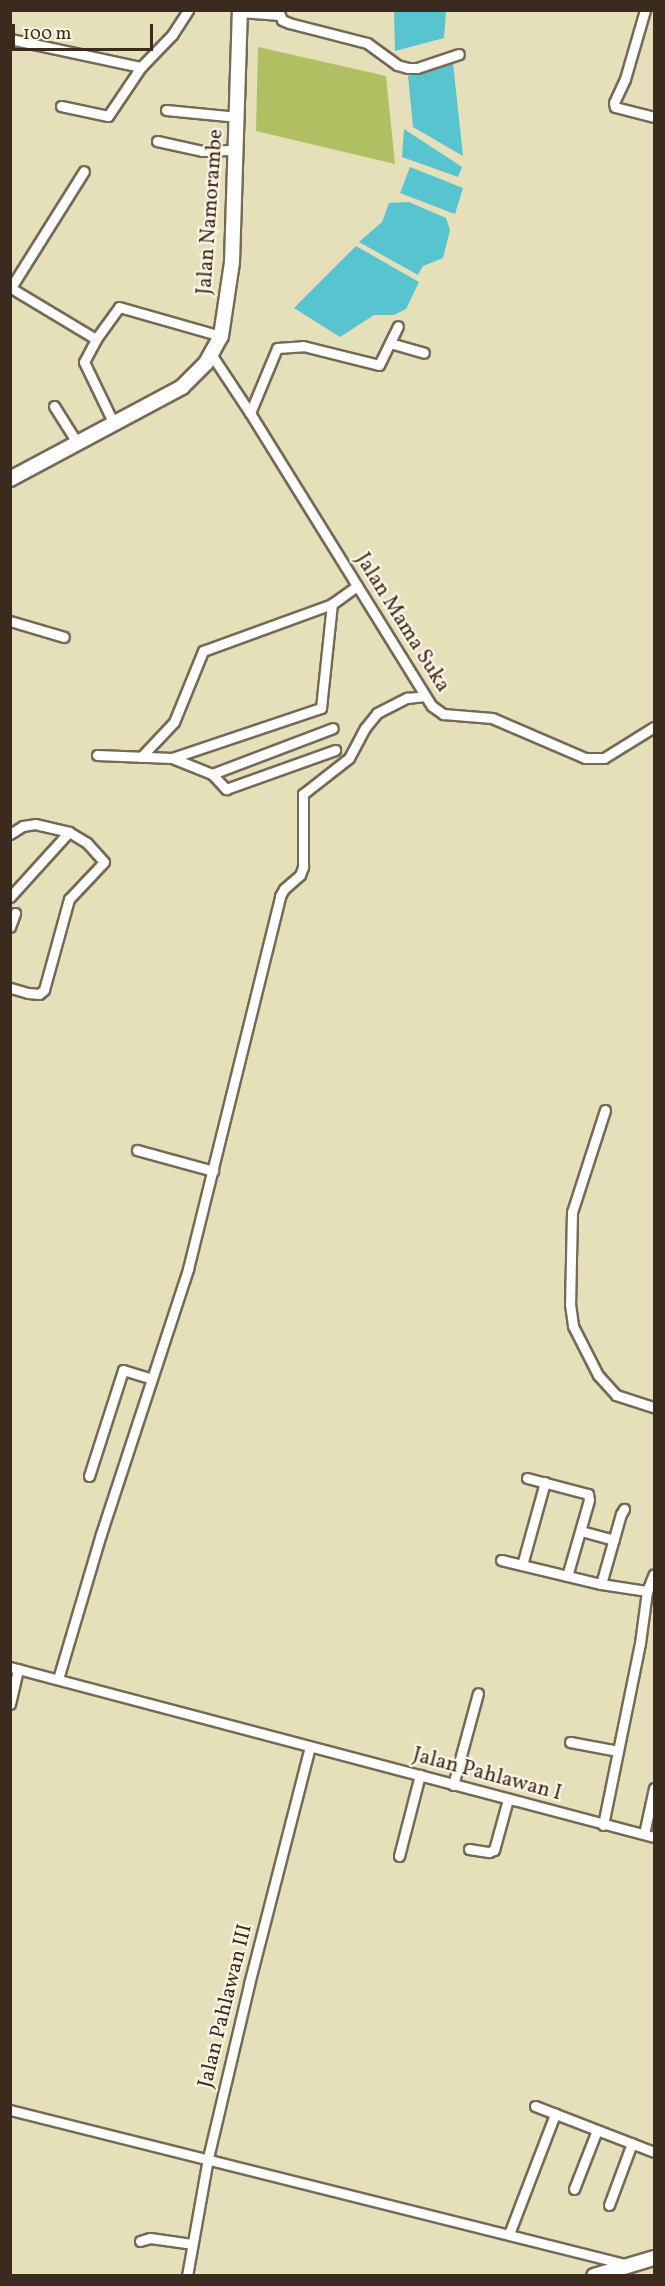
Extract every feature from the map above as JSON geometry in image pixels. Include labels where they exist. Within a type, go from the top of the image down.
[{"type":"main road","name":"Jalan Namorambe","points":[[10,479],[191,382],[211,354],[220,336],[232,262],[240,11]]},
{"type":"main road","points":[[594,2276],[654,2258]]},
{"type":"street","points":[[61,106],[108,116],[141,66],[172,35],[189,10]]},
{"type":"street","points":[[645,10],[625,79],[614,103],[615,107],[654,117]]},
{"type":"street","points":[[240,11],[281,13],[282,20],[289,23],[370,44],[387,58],[408,68],[417,68],[459,54]]},
{"type":"street","points":[[10,39],[141,66]]},
{"type":"street","points":[[166,110],[238,117]]},
{"type":"street","points":[[157,141],[202,151],[237,150]]},
{"type":"street","points":[[84,171],[11,289],[96,339]]},
{"type":"street","points":[[114,424],[85,366],[86,358],[96,339],[121,307],[220,336]]},
{"type":"street","points":[[250,413],[277,348],[303,346],[379,365],[398,326]]},
{"type":"street","points":[[390,343],[424,353]]},
{"type":"street","name":"Jalan Mama Suka","points":[[211,354],[432,706],[443,714],[492,718],[585,758],[604,758],[654,727]]},
{"type":"street","points":[[54,406],[78,444]]},
{"type":"street","points":[[141,757],[174,722],[203,651],[332,604],[357,586]]},
{"type":"street","points":[[172,758],[321,708],[332,604]]},
{"type":"street","points":[[10,621],[64,636]]},
{"type":"street","points":[[58,1679],[66,1646],[188,1269],[280,896],[284,889],[300,875],[303,867],[303,794],[349,758],[377,713],[407,698],[425,696]]},
{"type":"street","points":[[212,774],[333,728]]},
{"type":"street","points":[[97,755],[172,758],[212,774],[226,789],[335,750]]},
{"type":"street","points":[[10,834],[23,826],[35,824],[69,832],[87,843],[102,857],[103,863],[69,899],[44,990],[39,994],[10,988]]},
{"type":"street","points":[[10,897],[69,832]]},
{"type":"street","points":[[10,927],[12,911]]},
{"type":"street","points":[[604,1110],[572,1212],[570,1266],[573,1326],[598,1375],[616,1395],[654,1407]]},
{"type":"street","points":[[137,1150],[213,1171]]},
{"type":"street","points":[[89,1476],[123,1370],[152,1379]]},
{"type":"street","points":[[527,1478],[588,1494],[589,1500],[581,1532],[567,1576]]},
{"type":"street","points":[[522,1565],[545,1482]]},
{"type":"street","points":[[601,1584],[624,1509]]},
{"type":"street","points":[[581,1532],[614,1540]]},
{"type":"street","points":[[501,1560],[601,1584],[647,1592]]},
{"type":"street","points":[[603,1825],[640,1643],[647,1592],[654,1574]]},
{"type":"street","points":[[10,1704],[14,1668]]},
{"type":"street","name":"Jalan Pahlawan I","points":[[14,1668],[654,1837]]},
{"type":"street","points":[[453,1785],[478,1694]]},
{"type":"street","points":[[570,1742],[618,1751]]},
{"type":"street","name":"Jalan Pahlawan III","points":[[186,2276],[208,2158],[310,1747]]},
{"type":"street","points":[[399,1856],[420,1775]]},
{"type":"street","points":[[644,1834],[654,1788]]},
{"type":"street","points":[[469,1849],[489,1852],[494,1850],[508,1799]]},
{"type":"street","points":[[535,2106],[654,2152]]},
{"type":"street","points":[[10,2110],[631,2265]]},
{"type":"street","points":[[508,2234],[555,2114]]},
{"type":"street","points":[[574,2189],[597,2130]]},
{"type":"street","points":[[609,2205],[632,2143]]},
{"type":"street","points":[[140,2241],[150,2238],[192,2244]]},
{"type":"green space","points":[[258,47],[386,76],[395,164],[256,131]]},
{"type":"water","points":[[394,11],[446,11],[444,38],[395,51]]},
{"type":"water","points":[[453,63],[463,156],[413,127],[408,76]]},
{"type":"water","points":[[404,129],[462,167],[458,177],[402,157]]},
{"type":"water","points":[[410,167],[463,188],[455,214],[400,193]]},
{"type":"water","points":[[409,202],[446,218],[450,230],[443,258],[423,266],[418,275],[359,242],[382,222],[389,203]]},
{"type":"water","points":[[356,246],[419,282],[406,309],[394,315],[374,315],[340,337],[294,308]]}]
